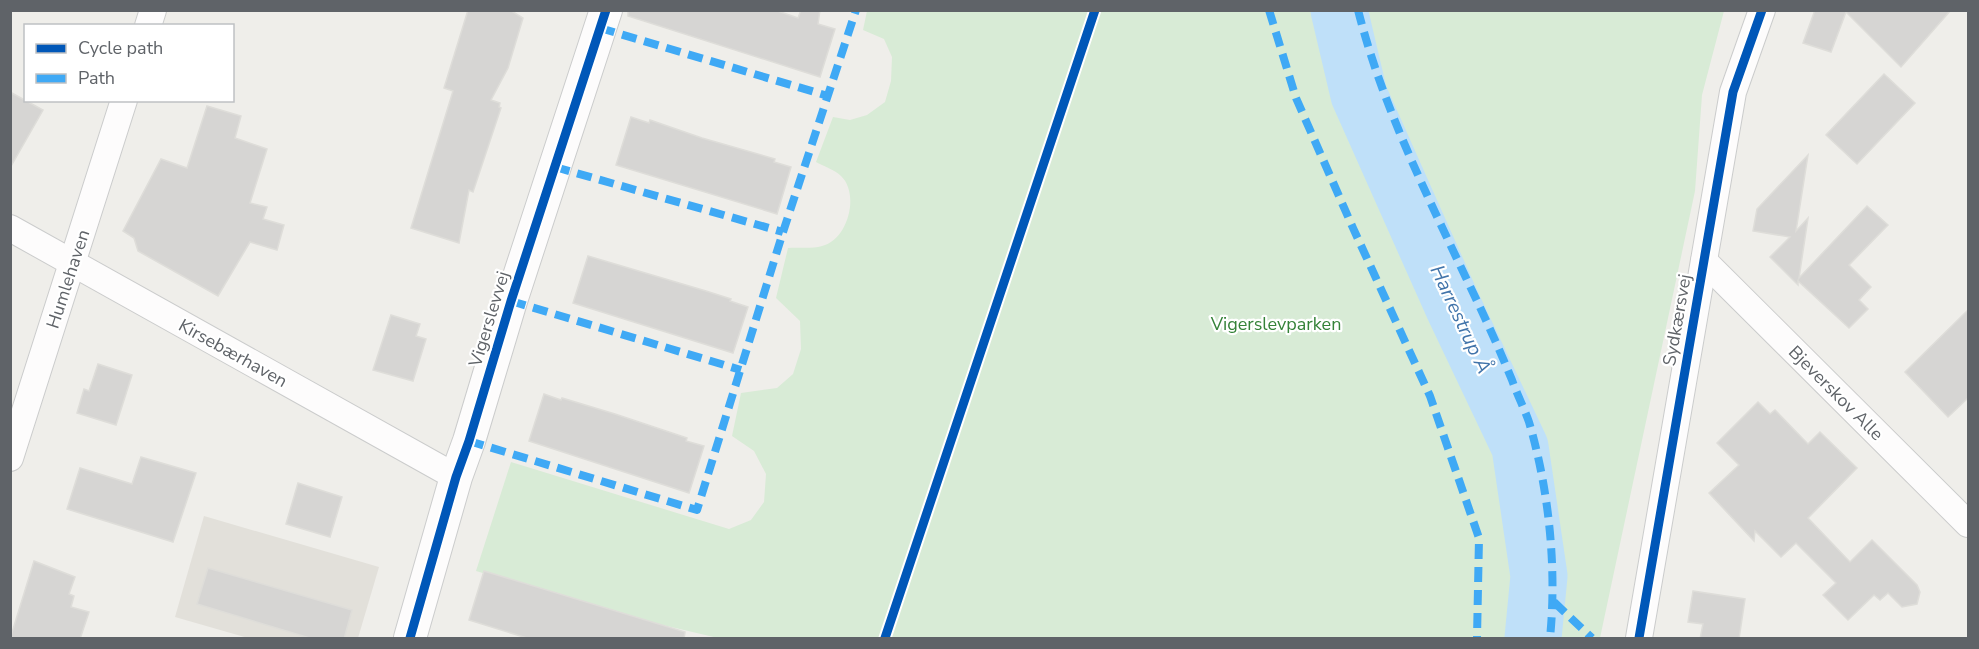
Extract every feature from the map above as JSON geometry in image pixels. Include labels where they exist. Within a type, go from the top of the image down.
[{"type":"street","name":"Vigerslevvej","points":[[410,639],[456,477],[469,441],[510,301],[606,10]]},
{"type":"street","name":"Sydkærsvej","points":[[1639,639],[1733,92],[1762,10]]},
{"type":"street","name":"Humlehaven","points":[[10,458],[123,102]]},
{"type":"street","name":"Kirsebærhaven","points":[[10,228],[456,477]]},
{"type":"street","name":"Bjeverskov Alle","points":[[1704,261],[1968,524]]},
{"type":"shaded area","points":[[204,516],[379,567],[358,638],[248,638],[175,617]]},
{"type":"green space","name":"Vigerslevparken","points":[[867,11],[1724,11],[1702,95],[1695,191],[1600,638],[718,638],[650,622],[476,571],[511,462],[729,529],[751,520],[764,502],[766,474],[754,451],[732,436],[741,393],[777,388],[793,374],[801,349],[800,321],[776,298],[788,248],[818,247],[831,242],[839,235],[848,216],[850,194],[847,184],[841,176],[816,162],[833,117],[850,120],[867,115],[885,102],[891,81],[892,57],[884,39],[863,30]]},
{"type":"building","points":[[468,10],[510,10],[523,18],[508,68],[491,100],[500,103],[501,108],[473,192],[469,190],[459,243],[411,228],[453,91],[444,88]]},
{"type":"building","points":[[628,10],[775,10],[798,18],[801,10],[820,10],[818,24],[835,29],[820,77],[628,16]]},
{"type":"building","points":[[1815,10],[1951,10],[1901,67],[1846,12],[1831,52],[1803,43]]},
{"type":"building","points":[[1884,74],[1915,103],[1857,164],[1826,135]]},
{"type":"building","points":[[10,92],[24,100],[24,102],[43,110],[10,168]]},
{"type":"building","points":[[207,106],[241,116],[235,138],[267,149],[250,203],[267,207],[263,219],[284,225],[277,250],[250,242],[218,296],[138,251],[134,238],[123,231],[161,159],[187,168]]},
{"type":"building","points":[[631,117],[649,123],[650,120],[775,159],[774,162],[791,167],[777,214],[616,165]]},
{"type":"building","points":[[1808,155],[1796,231],[1808,218],[1799,278],[1867,206],[1888,225],[1849,265],[1871,287],[1859,300],[1868,309],[1849,328],[1798,281],[1798,285],[1770,257],[1790,237],[1753,231],[1757,209]]},
{"type":"building","points":[[588,256],[706,291],[748,307],[733,353],[573,303]]},
{"type":"building","points":[[1968,310],[1968,398],[1948,417],[1905,372]]},
{"type":"building","points":[[391,315],[420,324],[416,336],[426,339],[413,381],[373,370]]},
{"type":"building","points":[[98,364],[132,375],[116,425],[77,413],[84,389],[89,391]]},
{"type":"building","points":[[544,394],[615,414],[704,446],[689,493],[529,441]]},
{"type":"building","points":[[1758,402],[1770,414],[1775,410],[1808,444],[1820,432],[1857,468],[1808,518],[1850,562],[1872,540],[1917,585],[1920,592],[1917,604],[1902,607],[1888,593],[1880,600],[1874,595],[1848,620],[1823,595],[1836,583],[1796,543],[1781,557],[1755,531],[1754,541],[1709,493],[1739,465],[1717,443]]},
{"type":"building","points":[[141,457],[196,473],[173,542],[67,509],[80,468],[132,484]]},
{"type":"building","points":[[298,483],[342,497],[330,537],[286,524]]},
{"type":"building","points":[[34,561],[75,577],[69,594],[74,596],[71,607],[89,612],[80,639],[10,639]]},
{"type":"building","points":[[208,568],[352,610],[344,639],[313,639],[197,604]]},
{"type":"building","points":[[484,571],[685,632],[684,639],[530,639],[469,620]]},
{"type":"building","points":[[1693,591],[1745,599],[1739,639],[1700,639],[1703,624],[1688,622]]},
{"type":"waterway","name":"Harrestrup Å","points":[[1339,10],[1359,95],[1453,306],[1520,447],[1539,576],[1533,638]]},
{"type":"marked path","points":[[469,441],[697,510],[783,232],[856,10]]},
{"type":"marked path","points":[[1269,10],[1296,98],[1430,396],[1479,538],[1477,638]]},
{"type":"marked path","points":[[1358,10],[1379,80],[1406,148],[1507,367],[1529,422],[1542,475],[1550,529],[1552,557],[1550,638]]},
{"type":"marked path","points":[[600,28],[828,96]]},
{"type":"marked path","points":[[555,167],[783,232]]},
{"type":"marked path","points":[[511,301],[741,370]]},
{"type":"marked path","points":[[1554,602],[1592,638]]},
{"type":"cycle path","points":[[410,638],[456,477],[606,10]]},
{"type":"cycle path","points":[[885,638],[1095,10]]},
{"type":"cycle path","points":[[1639,638],[1733,92],[1762,10]]}]
